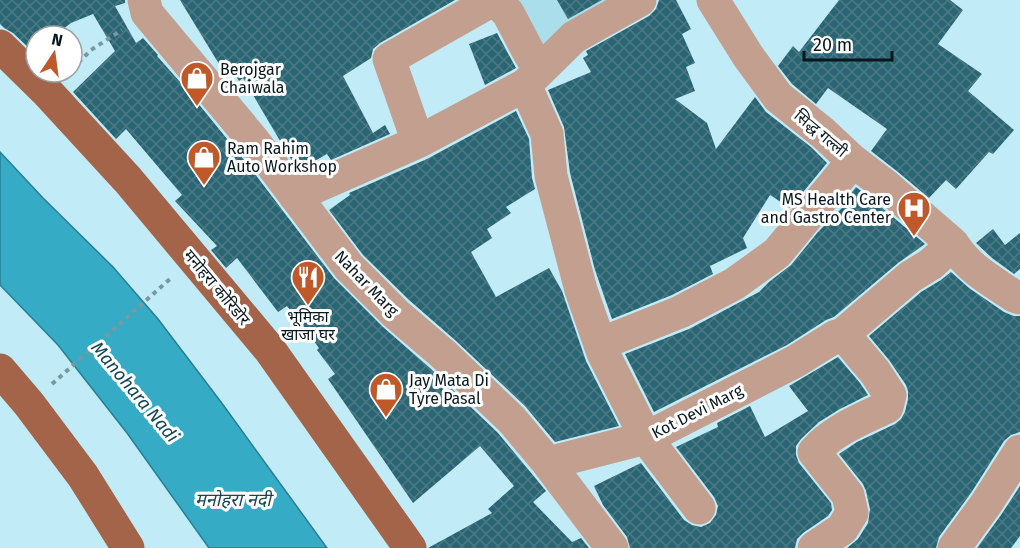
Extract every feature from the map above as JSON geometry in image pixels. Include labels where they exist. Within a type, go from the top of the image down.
[{"type":"main road","name":"मनोहरा कोरिडोर","points":[[0,46],[48,93],[128,180],[270,350],[410,548]]},
{"type":"main road","points":[[15,386],[83,476],[128,548]]},
{"type":"street","name":"Kot Devi Marg","points":[[494,0],[508,13],[528,51],[532,78],[547,134],[551,176],[581,290],[603,353],[646,438],[796,361],[843,334],[953,244]]},
{"type":"street","points":[[418,142],[389,59],[494,0]]},
{"type":"street","name":"सिद्ध गल्ली","points":[[713,0],[748,56],[778,97],[953,244]]},
{"type":"street","name":"Nahar Marg","points":[[146,6],[246,131],[349,267],[396,314],[443,354],[512,420],[548,463],[612,548]]},
{"type":"street","points":[[295,196],[418,142],[532,78],[574,37],[627,7]]},
{"type":"street","points":[[600,344],[680,312],[734,284],[777,253],[853,161]]},
{"type":"street","points":[[953,244],[962,258],[979,272],[1018,294]]},
{"type":"street","points":[[814,548],[842,529],[852,513],[848,495],[814,452],[823,441],[887,407],[891,395],[843,334]]},
{"type":"street","points":[[548,463],[646,438],[699,508]]},
{"type":"street","points":[[954,548],[1020,451]]},
{"type":"path","points":[[84,58],[146,6]]},
{"type":"path","points":[[15,386],[175,275]]},
{"type":"shaded area","points":[[511,0],[632,0],[538,52]]},
{"type":"water","name":"मनोहरा नदी","points":[[0,152],[113,267],[158,319],[327,548],[209,548],[127,433],[58,345],[0,285]]},
{"type":"building","points":[[0,0],[125,0],[125,3],[115,6],[136,43],[143,38],[158,55],[245,161],[334,278],[383,327],[498,433],[546,491],[533,502],[572,542],[581,538],[589,548],[428,548],[492,513],[488,509],[514,486],[480,446],[413,503],[328,379],[335,374],[317,350],[319,348],[287,306],[278,312],[237,258],[226,268],[211,250],[217,246],[175,201],[182,195],[126,129],[116,139],[73,92],[84,84],[84,81],[115,51],[93,14],[70,24],[24,24],[24,43],[0,24]]},
{"type":"building","points":[[180,0],[455,0],[380,43],[373,49],[371,58],[343,76],[373,133],[385,125],[390,134],[331,160],[327,154],[299,170],[243,78],[239,81],[226,59],[219,64]]},
{"type":"building","points":[[557,0],[602,0],[568,19]]},
{"type":"building","points":[[659,0],[676,0],[691,29],[682,34],[695,63],[686,67],[695,91],[675,99],[707,123],[716,149],[755,97],[766,112],[811,147],[827,163],[790,208],[770,195],[743,238],[747,248],[710,266],[713,274],[672,295],[612,319],[595,270],[570,173],[564,127],[548,90],[591,72],[583,58],[588,55],[586,51],[649,16],[656,9]]},
{"type":"building","points":[[839,0],[950,0],[963,10],[938,44],[982,74],[968,91],[1014,130],[993,154],[989,152],[956,189],[946,180],[929,198],[871,151],[887,129],[828,88],[816,104],[792,84],[778,66],[793,46],[799,52]]},
{"type":"building","points":[[497,33],[516,68],[485,85],[469,44]]},
{"type":"building","points":[[516,111],[529,139],[535,189],[506,207],[511,213],[487,229],[492,238],[471,252],[496,297],[549,268],[562,291],[586,361],[619,426],[555,442],[525,406],[363,255],[329,210],[350,195],[349,193],[427,159]]},
{"type":"building","points":[[856,187],[925,244],[898,263],[834,317],[787,345],[654,412],[625,354],[689,329],[759,292],[791,265],[818,232],[855,195],[845,201]]},
{"type":"building","points":[[993,229],[1005,245],[1020,233],[1020,269],[1014,274],[976,243]]},
{"type":"building","points":[[951,272],[969,288],[1004,312],[1020,316],[1020,432],[1004,441],[971,493],[939,537],[936,548],[847,548],[858,539],[868,523],[870,509],[863,484],[839,454],[857,442],[895,424],[905,412],[908,399],[906,385],[869,336],[921,292]]},
{"type":"building","points":[[838,357],[868,395],[819,422],[796,446],[799,463],[831,503],[832,510],[828,516],[797,539],[795,548],[630,548],[627,537],[603,505],[594,486],[641,463],[684,520],[701,527],[710,523],[716,515],[718,506],[714,497],[676,447],[718,427],[717,423],[750,406],[765,437],[808,411],[789,386]]},
{"type":"building","points":[[1020,486],[1020,536],[1011,548],[977,548],[1001,515]]},
{"type":"place","name":"Berojgar Chaiwala","points":[[197,107]]},
{"type":"place","name":"Ram Rahim Auto Workshop","points":[[204,186]]},
{"type":"place","name":"MS Health Care and Gastro Center","points":[[914,237]]},
{"type":"place","name":"भूमिका खाजा घर","points":[[308,306]]},
{"type":"place","name":"Jay Mata Di Tyre Pasal","points":[[386,418]]},
{"type":"water label","name":"Manohara Nadi","points":[[135,392]]}]
